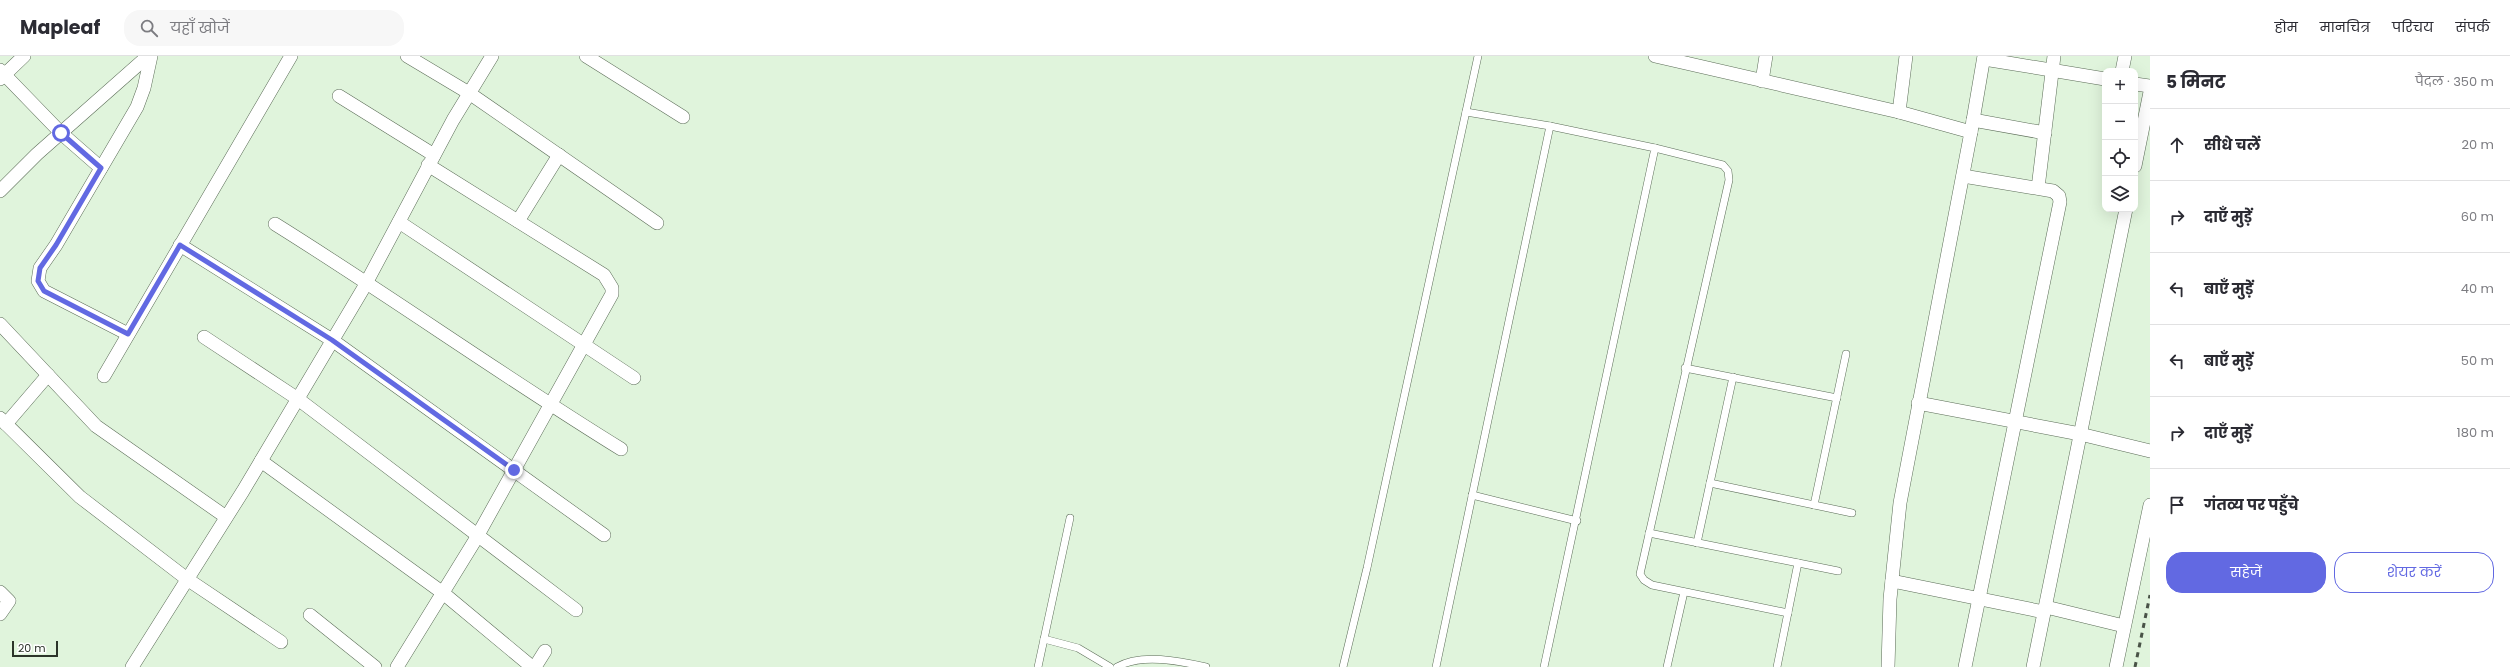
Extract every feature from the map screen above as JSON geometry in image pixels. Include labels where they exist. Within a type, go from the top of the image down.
[{"type":"street","points":[[24,56],[1,75],[61,133],[101,168]]},
{"type":"street","points":[[0,191],[61,133],[150,56]]},
{"type":"street","points":[[128,334],[44,291],[38,281],[40,268],[56,245],[137,107],[150,56]]},
{"type":"street","points":[[104,376],[291,56]]},
{"type":"street","points":[[407,56],[469,93],[657,223]]},
{"type":"street","points":[[132,667],[188,579],[298,399],[367,281],[431,160],[492,56]]},
{"type":"street","points":[[586,56],[683,117]]},
{"type":"street","points":[[1655,56],[1899,112],[1972,126],[2044,133]]},
{"type":"street","points":[[1762,81],[1766,56]]},
{"type":"street","points":[[1899,112],[1906,56]]},
{"type":"street","points":[[2038,188],[2054,56]]},
{"type":"street","points":[[2122,68],[2124,56]]},
{"type":"street","points":[[1888,667],[1892,581],[1900,503],[1918,403],[1964,176],[1984,58],[2102,78]]},
{"type":"street","points":[[2138,84],[2150,86]]},
{"type":"street","points":[[2138,151],[2150,92]]},
{"type":"street","points":[[339,96],[518,221],[604,275],[609,281],[612,294],[477,537],[397,667]]},
{"type":"street","points":[[518,221],[559,155]]},
{"type":"street","points":[[1964,176],[2054,191],[2059,196],[2060,202],[1965,667]]},
{"type":"street","points":[[2033,667],[2125,212]]},
{"type":"street","points":[[399,222],[634,378]]},
{"type":"street","points":[[275,224],[367,281],[550,406],[621,448]]},
{"type":"street","points":[[180,245],[332,340],[604,535]]},
{"type":"street","points":[[0,324],[96,426],[226,517]]},
{"type":"street","points":[[204,337],[298,399],[477,537],[576,610]]},
{"type":"street","points":[[48,375],[3,421],[80,497],[188,579],[281,642]]},
{"type":"street","points":[[1918,403],[2080,434],[2150,451]]},
{"type":"street","points":[[261,461],[443,593],[534,667],[545,651]]},
{"type":"street","points":[[2116,667],[2150,505]]},
{"type":"street","points":[[1892,581],[2044,612]]},
{"type":"street","points":[[0,592],[8,601],[0,614]]},
{"type":"street","points":[[2044,612],[2046,607],[2124,626]]},
{"type":"street","points":[[310,615],[375,667]]},
{"type":"lane","points":[[1343,667],[1367,568],[1478,56]]},
{"type":"lane","points":[[1466,112],[1550,126],[1655,148],[1723,165],[1728,171],[1729,180],[1685,368],[1640,574],[1644,580],[1652,585],[1788,613]]},
{"type":"lane","points":[[1436,667],[1550,126]]},
{"type":"lane","points":[[1544,667],[1577,521],[1655,148]]},
{"type":"lane","points":[[1814,505],[1846,354]]},
{"type":"lane","points":[[1685,368],[1837,398]]},
{"type":"lane","points":[[1697,542],[1733,377]]},
{"type":"lane","points":[[1710,483],[1852,513]]},
{"type":"lane","points":[[1472,495],[1577,521]]},
{"type":"lane","points":[[1038,667],[1070,518]]},
{"type":"lane","points":[[1649,532],[1838,571]]},
{"type":"lane","points":[[1776,667],[1798,563]]},
{"type":"lane","points":[[1668,667],[1684,592]]},
{"type":"lane","points":[[1044,639],[1078,648],[1110,667]]},
{"type":"lane","points":[[1117,667],[1128,660],[1167,659],[1206,667]]},
{"type":"railway","points":[[2135,667],[2150,595]]},
{"type":"route","points":[[61,133],[101,168],[56,245],[40,268],[38,281],[40,287],[44,291],[128,334],[180,245],[332,340],[514,470]]}]
